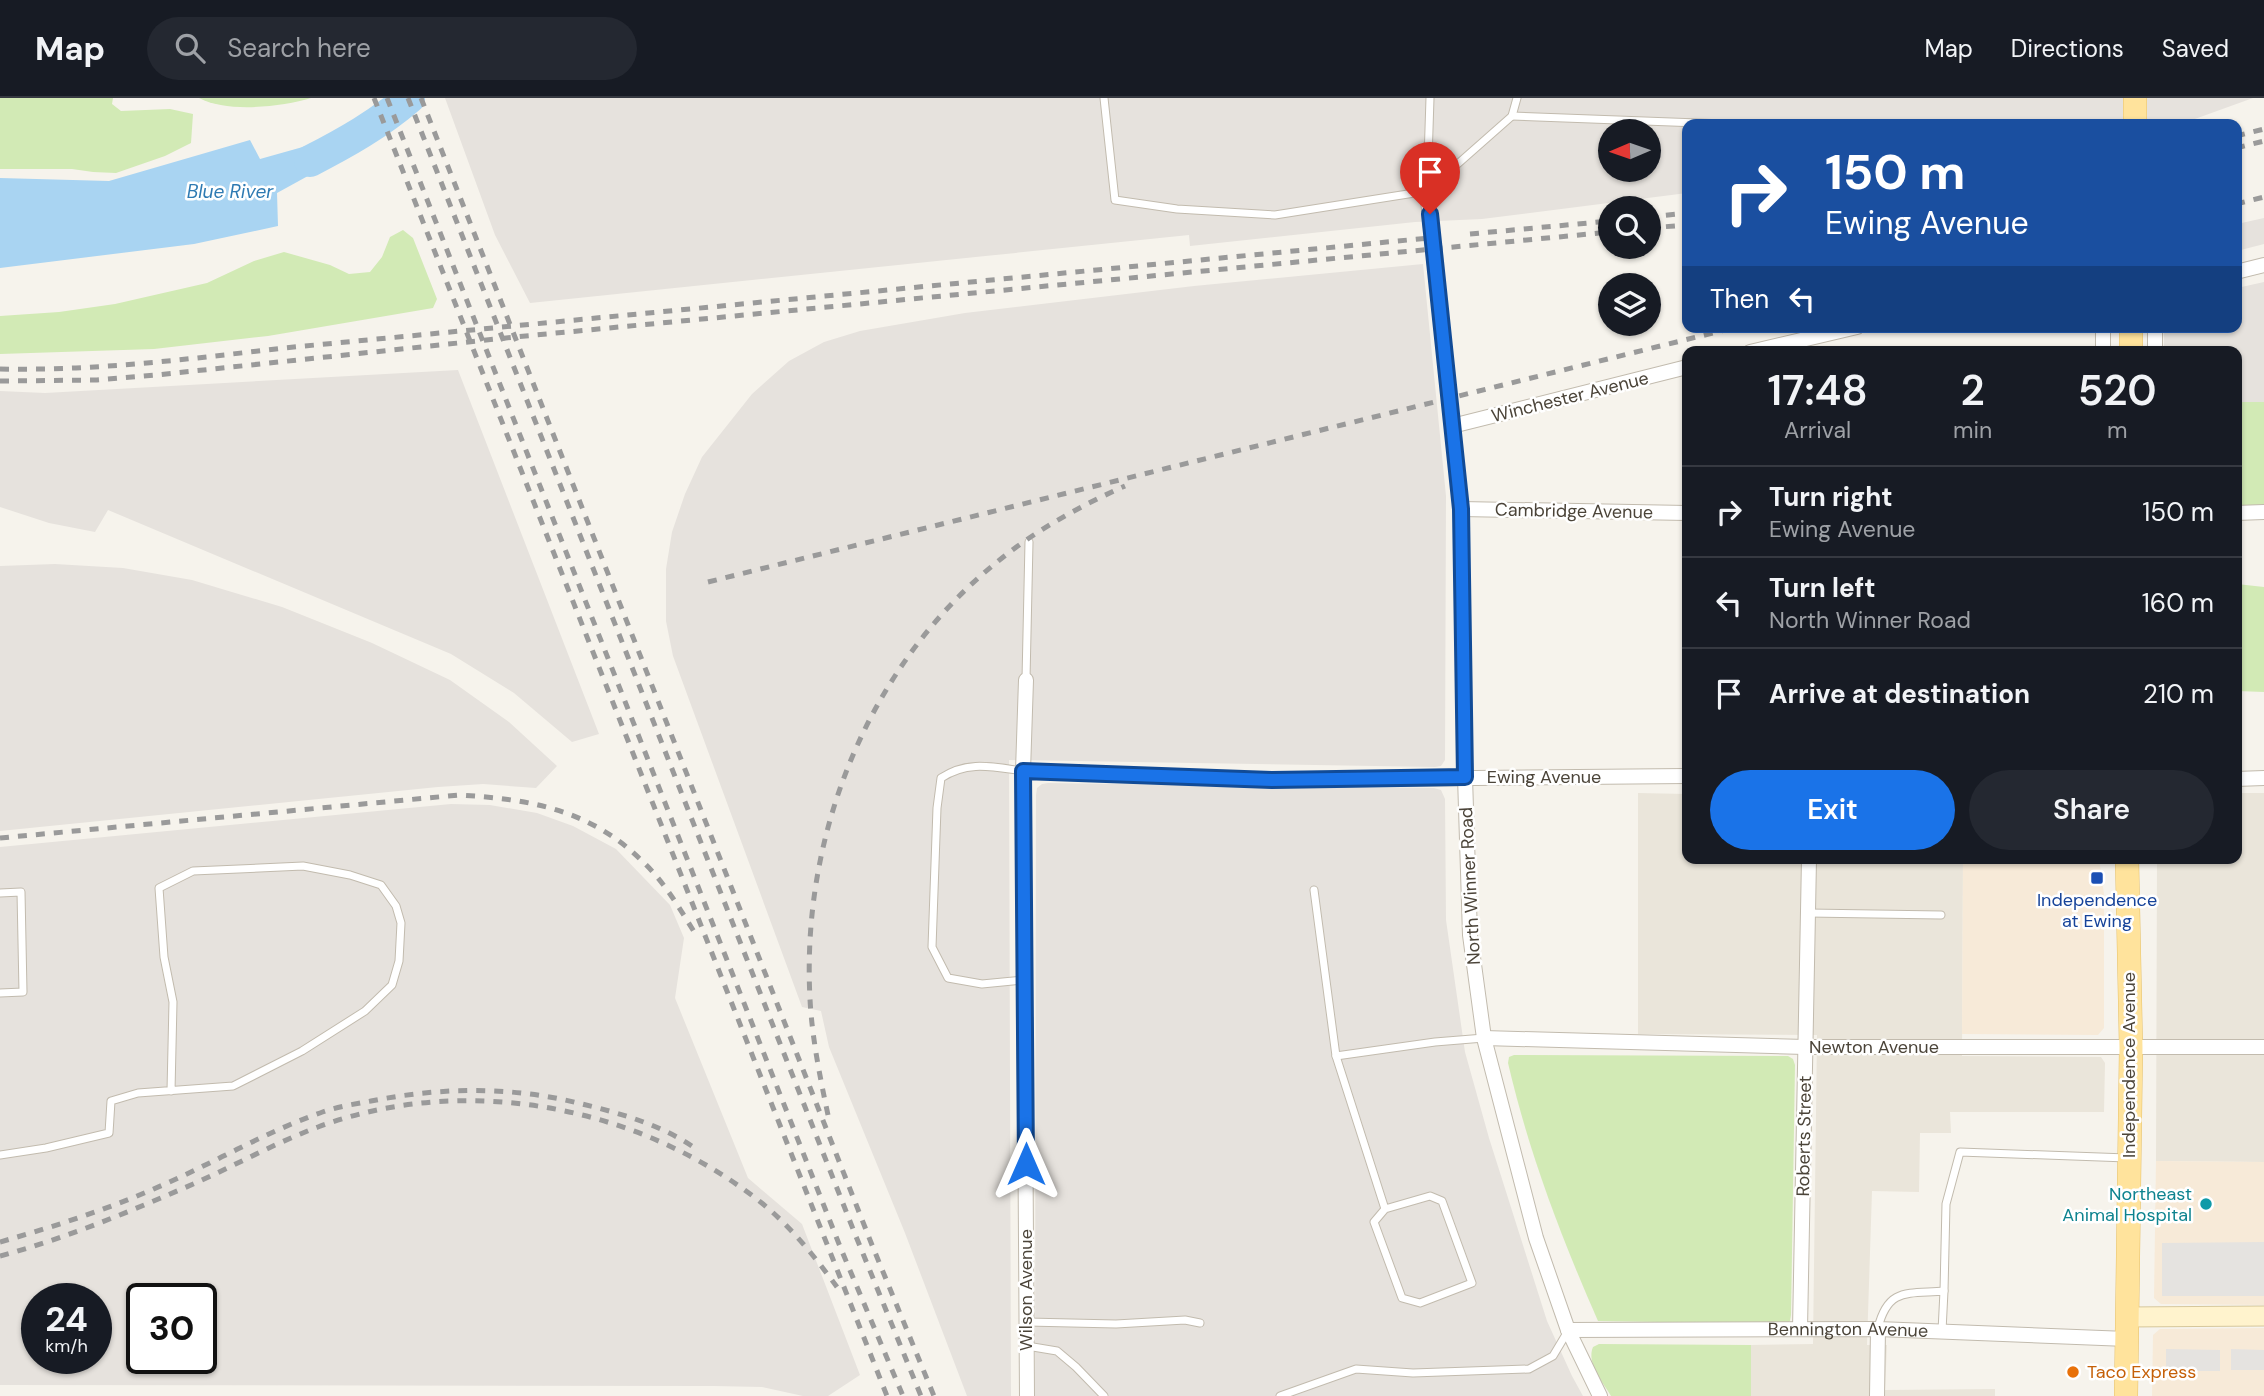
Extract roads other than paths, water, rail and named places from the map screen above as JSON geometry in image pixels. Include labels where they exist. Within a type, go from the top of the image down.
[{"type":"main road","points":[[2135,98],[2135,119]]},
{"type":"main road","name":"Independence Avenue","points":[[2126,1396],[2131,1048],[2127,864]]},
{"type":"street","name":"North Winner Road","points":[[1427,191],[1461,509],[1469,935],[1485,1038],[1535,1238],[1568,1330],[1600,1396]]},
{"type":"street","points":[[2242,270],[2264,265]]},
{"type":"street","points":[[1771,346],[1815,333]]},
{"type":"street","name":"Winchester Avenue","points":[[1452,426],[1682,369]]},
{"type":"street","name":"Cambridge Avenue","points":[[1461,509],[1682,513]]},
{"type":"street","points":[[2242,513],[2264,512]]},
{"type":"street","name":"Wilson Avenue","points":[[1026,680],[1023,771],[1027,1396]]},
{"type":"street","name":"Ewing Avenue","points":[[1023,771],[1272,780],[1682,776]]},
{"type":"street","points":[[2242,779],[2264,778]]},
{"type":"street","name":"Roberts Street","points":[[1800,1329],[1809,864]]},
{"type":"street","name":"Newton Avenue","points":[[1485,1038],[1805,1047],[2264,1047]]},
{"type":"street","name":"Bennington Avenue","points":[[1568,1330],[1878,1329],[1942,1332],[2127,1328],[2264,1316]]},
{"type":"street","points":[[1877,1396],[1878,1329]]},
{"type":"lane","points":[[1104,98],[1115,201],[1177,209],[1275,215],[1427,191],[1512,116],[1517,98]]},
{"type":"lane","points":[[1427,191],[1430,98]]},
{"type":"lane","points":[[1512,116],[1682,122]]},
{"type":"lane","points":[[1026,680],[1029,542]]},
{"type":"lane","points":[[1023,771],[983,765],[955,769],[941,778],[937,808],[932,947],[948,978],[982,984],[1025,980]]},
{"type":"lane","points":[[0,1155],[46,1148],[109,1133],[111,1101],[138,1093],[171,1091],[233,1087],[302,1051],[365,1011],[392,985],[399,961],[401,923],[396,906],[381,885],[350,875],[303,866],[193,870],[159,888],[164,957],[173,1002],[171,1091]]},
{"type":"lane","points":[[1314,890],[1336,1056],[1385,1209]]},
{"type":"lane","points":[[0,893],[22,892],[23,992],[0,993]]},
{"type":"lane","points":[[1808,913],[1941,915]]},
{"type":"lane","points":[[1336,1056],[1485,1038]]},
{"type":"lane","points":[[1942,1332],[1946,1204],[1960,1153],[2130,1158]]},
{"type":"lane","points":[[1430,1196],[1442,1201],[1472,1283],[1420,1303],[1402,1298],[1374,1222],[1385,1209],[1430,1196]]},
{"type":"lane","points":[[1878,1329],[1883,1310],[1899,1295],[1944,1291]]},
{"type":"lane","points":[[1027,1322],[1116,1324],[1185,1320],[1200,1323]]},
{"type":"lane","points":[[1280,1396],[1356,1369],[1413,1373],[1529,1368],[1553,1356],[1568,1330]]},
{"type":"lane","points":[[1027,1346],[1057,1351],[1104,1396]]},
{"type":"water","name":"Blue River","points":[[349,134],[349,141],[357,149],[277,193],[278,226],[194,244],[0,268],[0,178],[109,181],[250,140],[260,159]]},
{"type":"waterway","name":"Blue River","points":[[310,161],[361,132],[409,98]]},
{"type":"railway","points":[[374,98],[887,1396]]},
{"type":"railway","points":[[387,98],[841,1249],[903,1396]]},
{"type":"railway","points":[[408,98],[921,1396]]},
{"type":"railway","points":[[421,98],[872,1245],[934,1396]]},
{"type":"railway","points":[[2242,134],[2264,129]]},
{"type":"railway","points":[[2242,146],[2264,141]]},
{"type":"railway","points":[[2242,202],[2264,197]]},
{"type":"railway","points":[[1661,216],[1682,214]]},
{"type":"railway","points":[[1470,234],[1598,222]]},
{"type":"railway","points":[[1661,227],[1682,225]]},
{"type":"railway","points":[[0,381],[97,380],[156,375],[515,337],[1598,233]]},
{"type":"railway","points":[[0,369],[142,363],[1429,238]]},
{"type":"railway","points":[[708,582],[1713,333]]},
{"type":"railway","points":[[828,1115],[811,1014],[810,937],[817,876],[831,816],[852,758],[879,703],[912,651],[952,604],[997,562],[1027,539],[1075,510],[1125,486]]},
{"type":"railway","points":[[0,838],[459,795],[509,800],[533,804],[579,818],[621,843],[658,878],[698,938]]},
{"type":"railway","points":[[0,1242],[125,1201],[320,1113],[398,1096],[477,1090],[556,1098],[643,1122],[699,1151]]},
{"type":"railway","points":[[0,1256],[116,1216],[201,1181],[318,1127],[375,1110],[433,1102],[492,1101],[550,1108],[608,1122],[663,1143],[715,1170],[763,1204],[784,1223],[837,1287]]},
{"type":"place","name":"Independence at Ewing","points":[[2097,878]]},
{"type":"place","name":"Northeast Animal Hospital","points":[[2206,1204]]},
{"type":"place","name":"Taco Express","points":[[2073,1372]]}]
